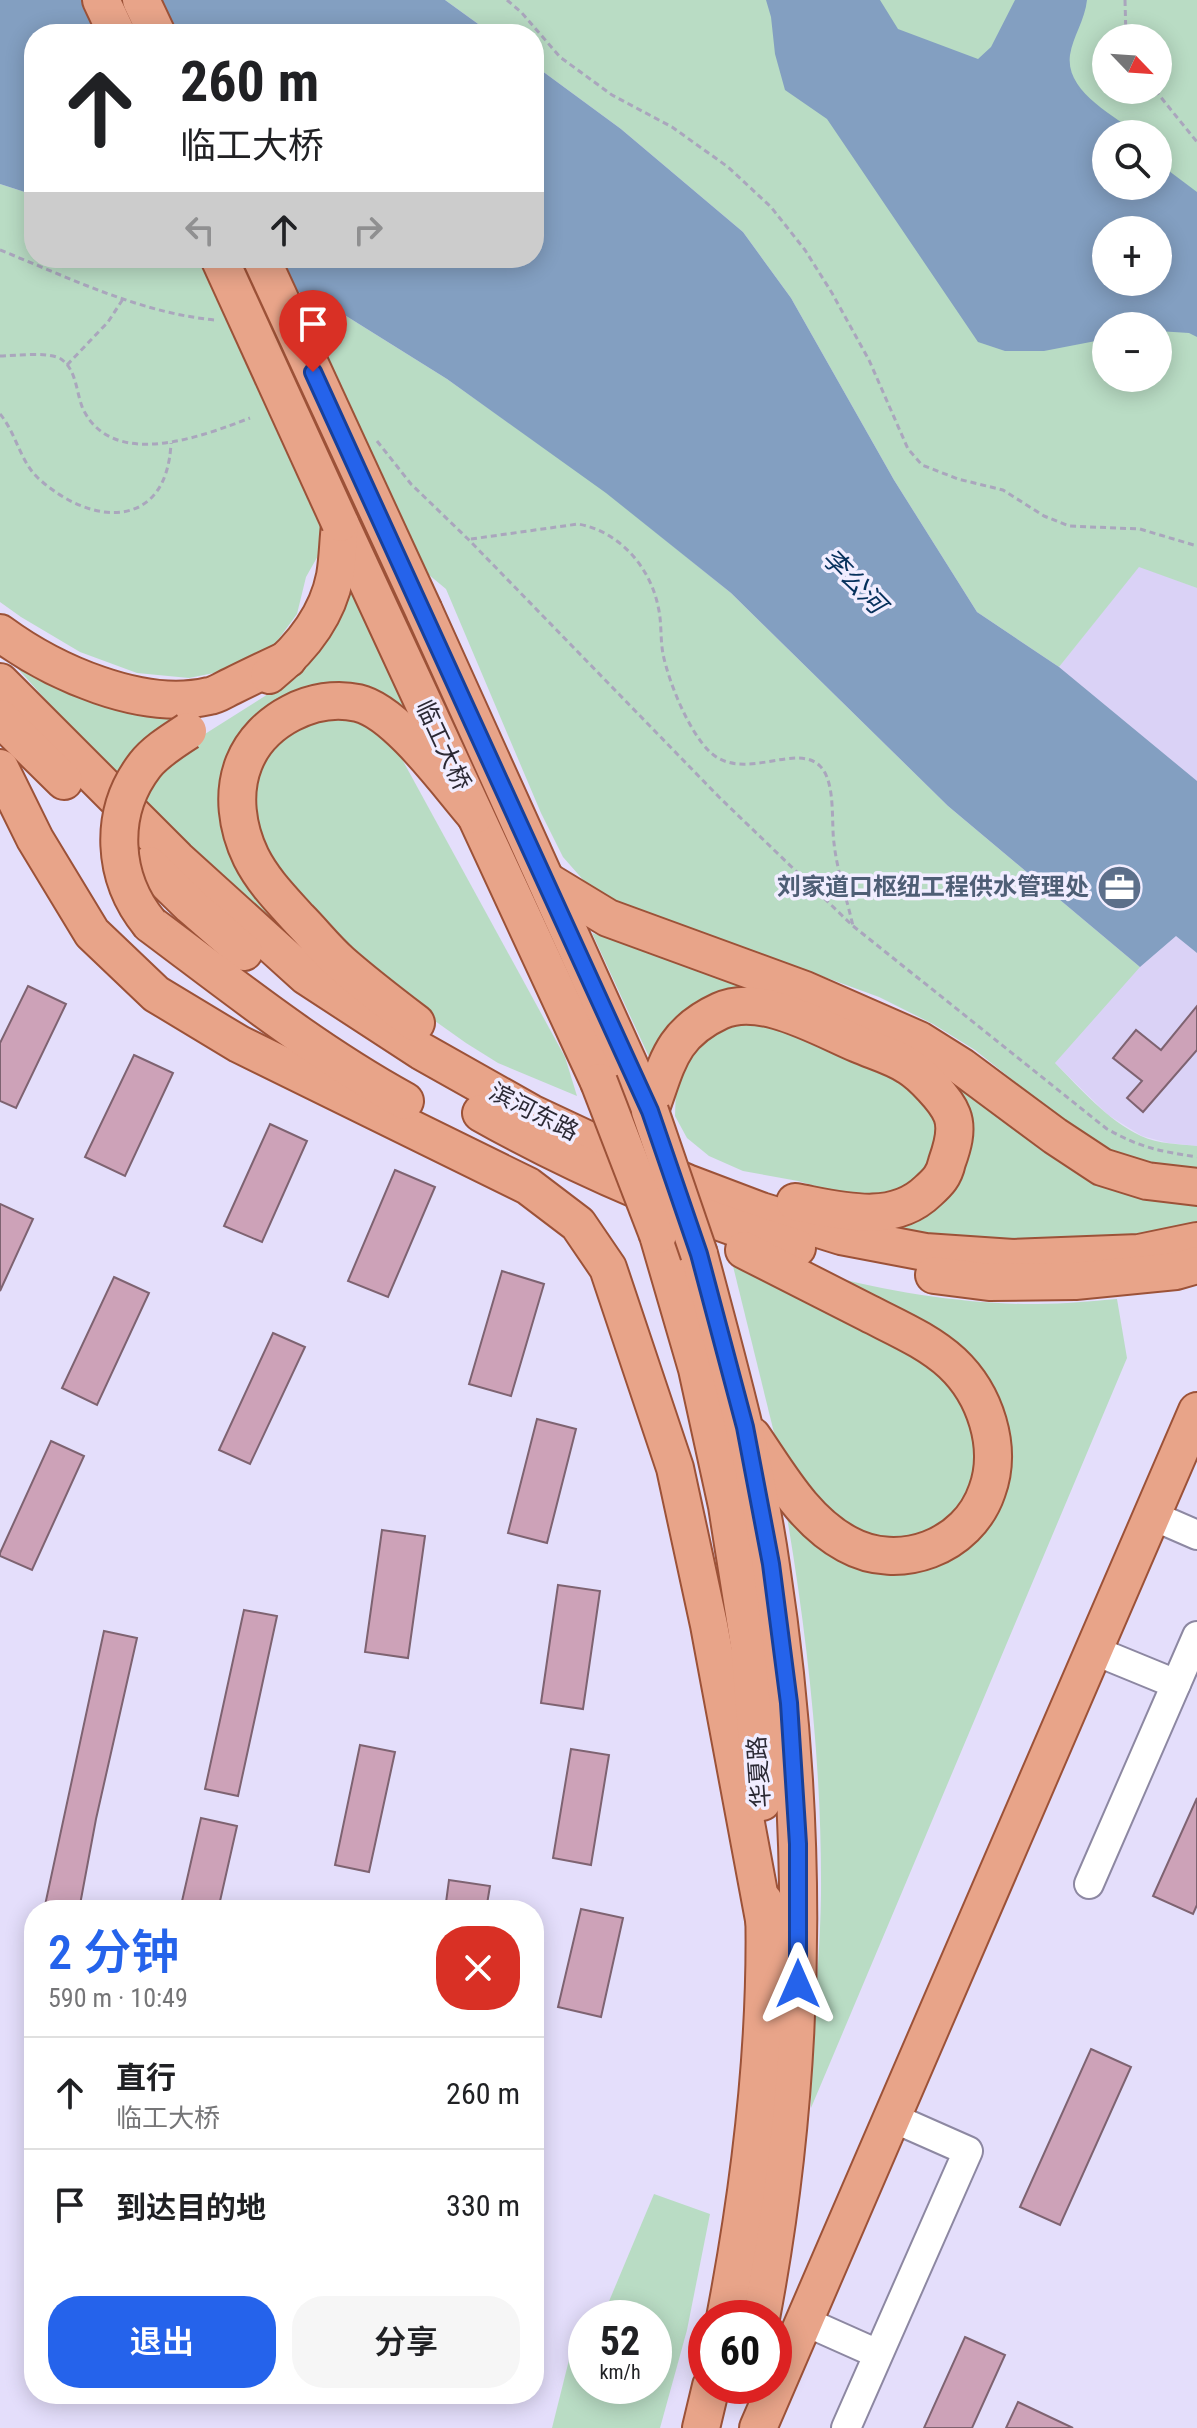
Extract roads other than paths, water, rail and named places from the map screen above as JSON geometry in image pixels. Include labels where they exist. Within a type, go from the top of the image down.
[{"type":"main road","points":[[101,0],[112,24]]},
{"type":"main road","points":[[141,0],[152,24]]},
{"type":"main road","name":"临工大桥","points":[[224,268],[599,1082],[658,1235]]},
{"type":"main road","name":"临工大桥","points":[[266,268],[650,1111],[699,1254]]},
{"type":"main road","points":[[340,523],[334,577],[323,610],[309,635],[288,659],[233,704],[157,752],[131,786],[119,826],[119,862],[131,895],[150,924],[273,1017],[369,1081],[432,1116],[502,1149],[609,1179]]},
{"type":"main road","points":[[0,633],[69,675],[147,697],[179,699],[210,696],[288,659]]},
{"type":"main road","name":"滨河东路","points":[[0,682],[177,859],[306,976],[421,1051],[531,1113],[612,1151],[731,1228],[808,1252],[892,1270],[989,1282],[1075,1281],[1176,1271],[1197,1265]]},
{"type":"main road","points":[[475,815],[400,728],[381,713],[359,703],[333,701],[308,705],[282,717],[261,736],[244,762],[237,792],[238,825],[250,856],[268,886],[339,961],[531,1113]]},
{"type":"main road","name":"滨河东路","points":[[0,718],[191,906],[290,993],[435,1086],[523,1137],[609,1179],[761,1211],[841,1236],[925,1252],[1013,1258],[1139,1253],[1197,1241]]},
{"type":"main road","points":[[0,768],[35,839],[92,933],[156,994],[239,1044],[528,1186],[578,1224],[608,1268],[675,1468],[709,1625],[765,1925]]},
{"type":"main road","points":[[547,881],[608,918],[805,990],[919,1040],[1102,1167],[1147,1181],[1197,1187]]},
{"type":"main road","points":[[650,1111],[674,1048],[687,1032],[723,1010],[743,1006],[789,1014],[907,1065],[932,1086],[952,1115],[954,1140],[943,1176],[918,1201],[883,1213],[855,1213],[672,1191]]},
{"type":"main road","points":[[672,1191],[744,1250],[914,1337],[954,1365],[976,1394],[992,1437],[993,1463],[988,1491],[975,1514],[939,1547],[915,1556],[867,1552],[848,1545],[802,1507],[745,1427]]},
{"type":"main road","name":"华夏路","points":[[658,1235],[701,1385],[727,1506],[749,1645],[761,1785],[765,1925],[761,2037],[751,2149],[728,2300]]},
{"type":"main road","name":"华夏路","points":[[699,1254],[745,1427],[773,1580],[789,1703],[798,1844],[798,1984],[789,2124],[765,2300]]},
{"type":"main road","points":[[758,2428],[1197,1411]]},
{"type":"main road","points":[[701,2428],[707,2404]]},
{"type":"main road","points":[[739,2428],[745,2404]]},
{"type":"lane","points":[[1151,1515],[1197,1535]]},
{"type":"lane","points":[[1089,1884],[1197,1636]]},
{"type":"lane","points":[[1093,1650],[1176,1684]]},
{"type":"lane","points":[[846,2428],[968,2151],[891,2117]]},
{"type":"lane","points":[[804,2321],[878,2354]]},
{"type":"water","points":[[0,0],[445,0],[478,24],[24,24],[24,192],[0,184]]},
{"type":"water","points":[[766,0],[880,0],[898,29],[978,59],[991,47],[1015,0],[1087,0],[1070,55],[1071,68],[1075,80],[1092,104],[1097,104],[1119,120],[1092,120],[1092,200],[1172,200],[1172,173],[1197,192],[1197,337],[1172,332],[1172,312],[1092,312],[1092,342],[1044,351],[1005,351],[978,342],[827,119],[785,90]]},
{"type":"water","name":"李公河","points":[[544,72],[621,129],[743,232],[791,298],[894,480],[977,612],[1059,667],[1197,781],[1197,953],[1176,936],[1140,967],[948,806],[731,593],[606,493],[447,379],[335,309],[247,268],[544,268]]},
{"type":"place","name":"刘家道口枢纽工程供水管理处","points":[[1120,887]]}]
